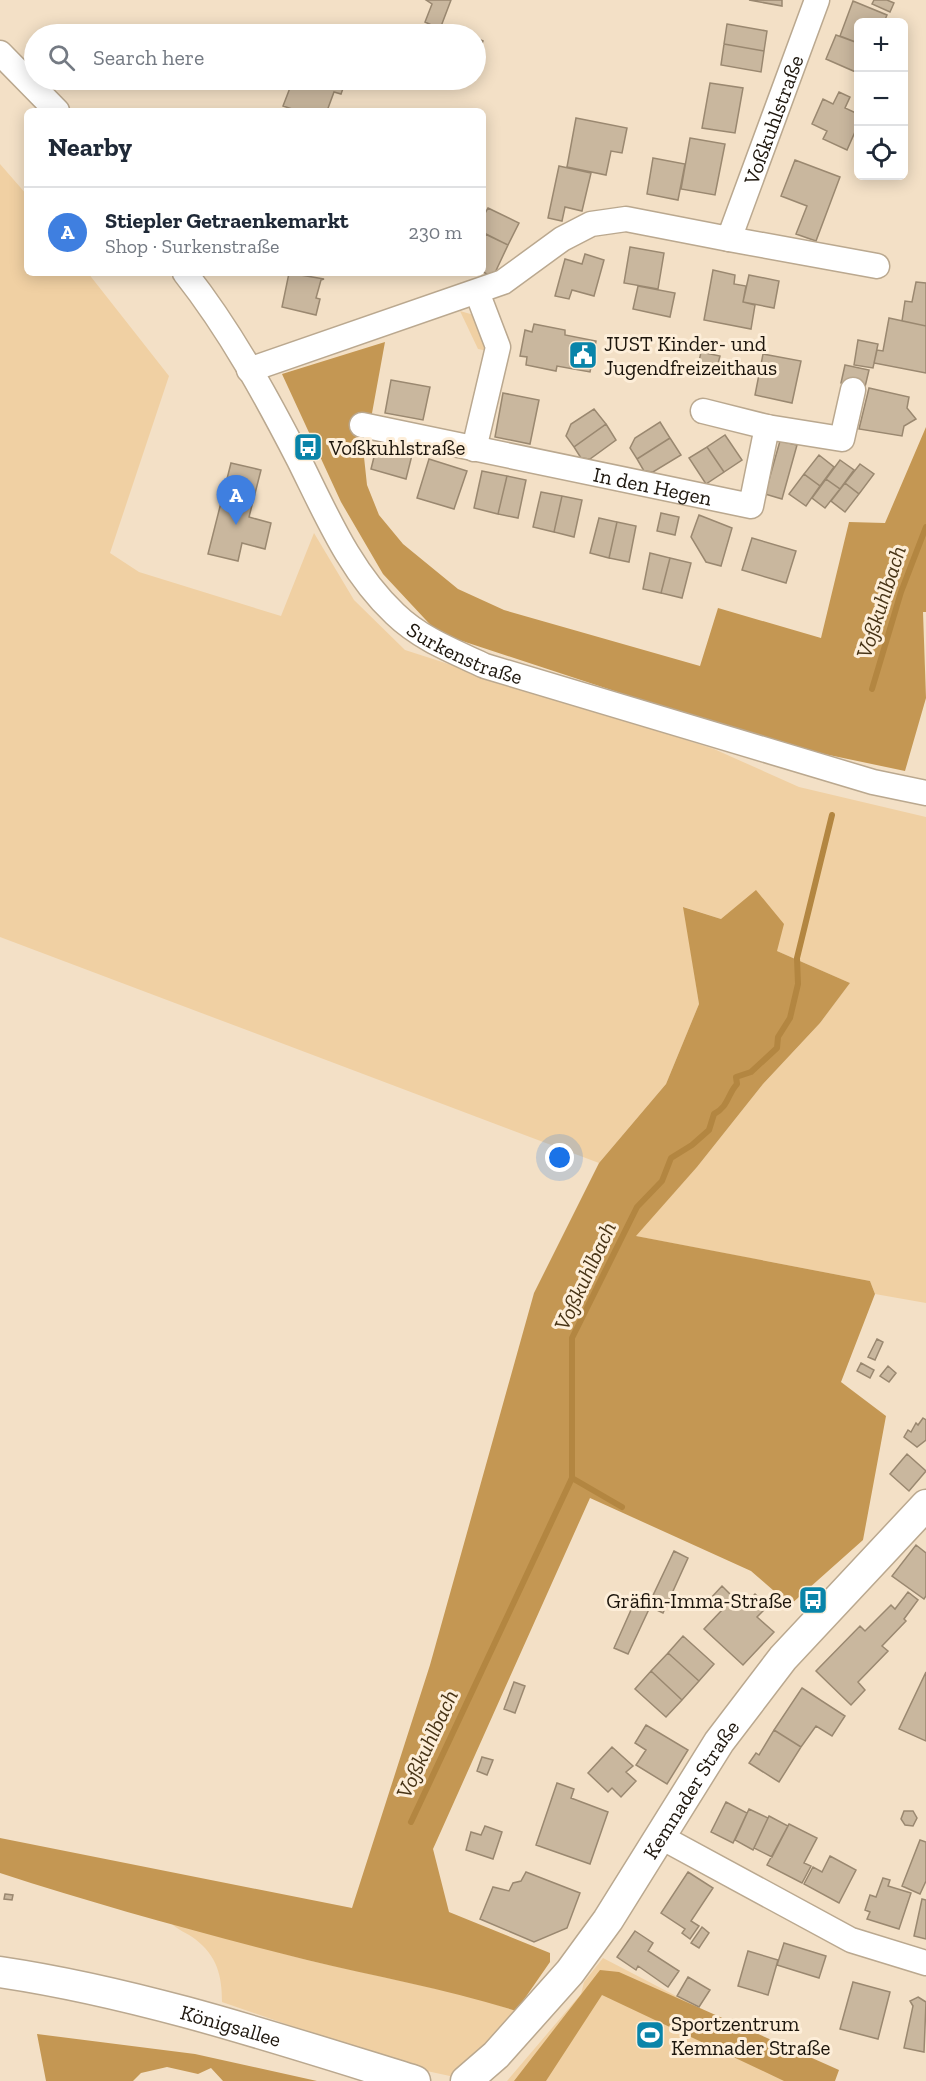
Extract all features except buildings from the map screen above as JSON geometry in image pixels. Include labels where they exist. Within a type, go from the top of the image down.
[{"type":"main road","name":"Kemnader Straße","points":[[467,2081],[496,2055],[570,1972],[608,1920],[719,1742],[783,1658],[926,1505]]},
{"type":"main road","name":"Königsallee","points":[[0,1960],[43,1978]]},
{"type":"main road","name":"Königsallee","points":[[0,1972],[43,1978],[188,2014],[415,2081]]},
{"type":"street","name":"Voßkuhlstraße","points":[[729,239],[817,0]]},
{"type":"street","points":[[0,53],[24,77]]},
{"type":"street","points":[[36,90],[54,108]]},
{"type":"street","points":[[249,370],[503,282],[562,239],[591,224],[626,219],[876,266]]},
{"type":"street","name":"Surkenstraße","points":[[187,276],[249,370],[345,551],[366,585],[395,614],[433,642],[497,669],[863,779],[926,793]]},
{"type":"street","points":[[474,449],[498,347],[477,292]]},
{"type":"street","points":[[703,411],[767,427],[842,439],[853,390]]},
{"type":"street","name":"In den Hegen","points":[[362,425],[751,506],[767,427]]},
{"type":"street","points":[[661,1837],[851,1940],[926,1963]]},
{"type":"shaded area","points":[[0,164],[24,192],[24,276],[90,276],[169,376],[110,553],[139,572],[281,616],[314,533],[354,600],[405,650],[714,749],[799,787],[926,817],[926,1303],[875,1294],[870,1281],[635,1236],[697,1167],[763,1084],[820,1023],[850,983],[777,951],[721,919],[684,907],[699,1004],[666,1084],[599,1163],[0,937]]},
{"type":"shaded area","points":[[460,311],[481,317],[488,351],[478,349]]},
{"type":"shaded area","points":[[385,342],[364,457],[367,485],[379,515],[403,544],[458,589],[504,610],[700,666],[718,608],[821,638],[849,522],[885,523],[926,427],[926,612],[923,612],[926,698],[905,771],[772,743],[438,633],[383,574],[341,502],[282,374]]},
{"type":"shaded area","points":[[756,890],[784,924],[777,951],[850,983],[820,1023],[763,1084],[697,1167],[636,1236],[870,1281],[875,1294],[841,1382],[886,1416],[863,1540],[790,1605],[751,1571],[590,1498],[433,1849],[449,1912],[550,1953],[550,1962],[516,2011],[230,1940],[0,1873],[0,1838],[352,1908],[430,1665],[534,1293],[599,1163],[666,1084],[699,1004],[683,907],[721,919]]},
{"type":"shaded area","points":[[171,1923],[307,1960],[473,1997],[516,2011],[459,2078],[413,2068],[222,2002],[221,1983],[213,1959],[195,1939]]},
{"type":"shaded area","name":"Sportzentrum Kemnader Straße","points":[[603,1958],[805,2063],[832,2081],[507,2081],[581,1994],[584,1982]]},
{"type":"shaded area","points":[[600,1970],[619,1972],[839,2070],[835,2081],[784,2081],[602,1995],[546,2081],[514,2081]]},
{"type":"shaded area","points":[[37,2034],[195,2054],[317,2081],[223,2081],[211,2068],[198,2074],[167,2067],[141,2073],[133,2081],[46,2081]]},
{"type":"waterway","name":"Voßkuhlbach","points":[[872,689],[901,592],[926,527]]},
{"type":"waterway","name":"Voßkuhlbach","points":[[411,1822],[572,1478],[572,1338],[637,1207],[662,1181],[671,1158],[692,1145],[709,1130],[714,1114],[723,1107],[737,1084],[736,1077],[751,1072],[777,1048],[778,1037],[790,1018],[798,984],[797,958],[832,815]]},
{"type":"waterway","points":[[572,1478],[622,1507]]},
{"type":"place","name":"JUST Kinder- und Jugendfreizeithaus","points":[[583,355]]},
{"type":"place","name":"Voßkuhlstraße","points":[[308,447]]},
{"type":"place","name":"Stiepler Getraenkemarkt","points":[[236,525]]},
{"type":"place","name":"Gräfin-Imma-Straße","points":[[813,1600]]},
{"type":"place","name":"Sportzentrum Kemnader Straße","points":[[650,2035]]}]
